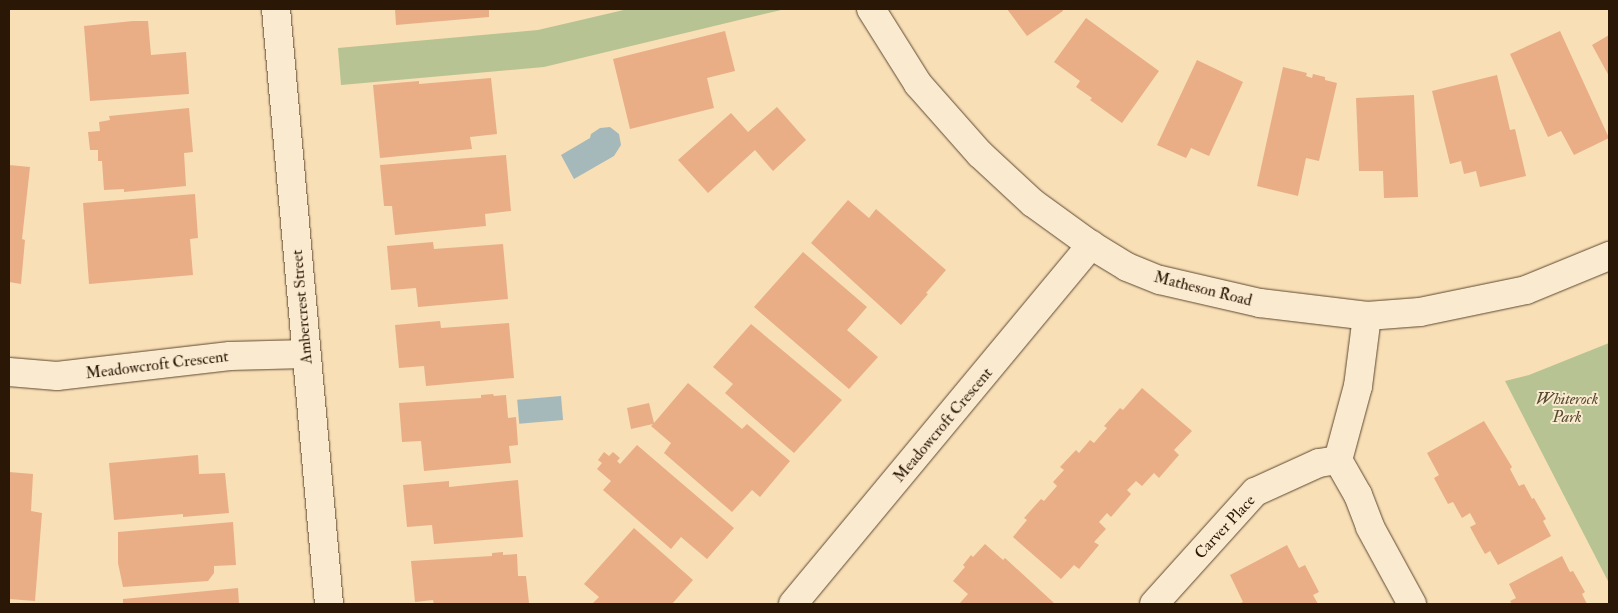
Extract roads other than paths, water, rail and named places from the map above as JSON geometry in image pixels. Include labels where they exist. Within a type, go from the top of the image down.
[{"type":"street","name":"Ambercrest Street","points":[[276,9],[330,604]]},
{"type":"street","name":"Matheson Road","points":[[871,9],[918,84],[980,154],[1033,203],[1091,245],[1127,266],[1172,283],[1260,303],[1368,316],[1420,312],[1526,290],[1609,256]]},
{"type":"street","name":"Meadowcroft Crescent","points":[[793,604],[1091,245]]},
{"type":"street","points":[[1368,316],[1358,386],[1338,460],[1358,495],[1370,527],[1412,604]]},
{"type":"street","name":"Meadowcroft Crescent","points":[[9,372],[57,376],[230,356],[306,354]]},
{"type":"street","name":"Carver Place","points":[[1154,604],[1255,492],[1319,463],[1338,460]]},
{"type":"park label","name":"Whiterock Park","points":[[1567,408]]}]
